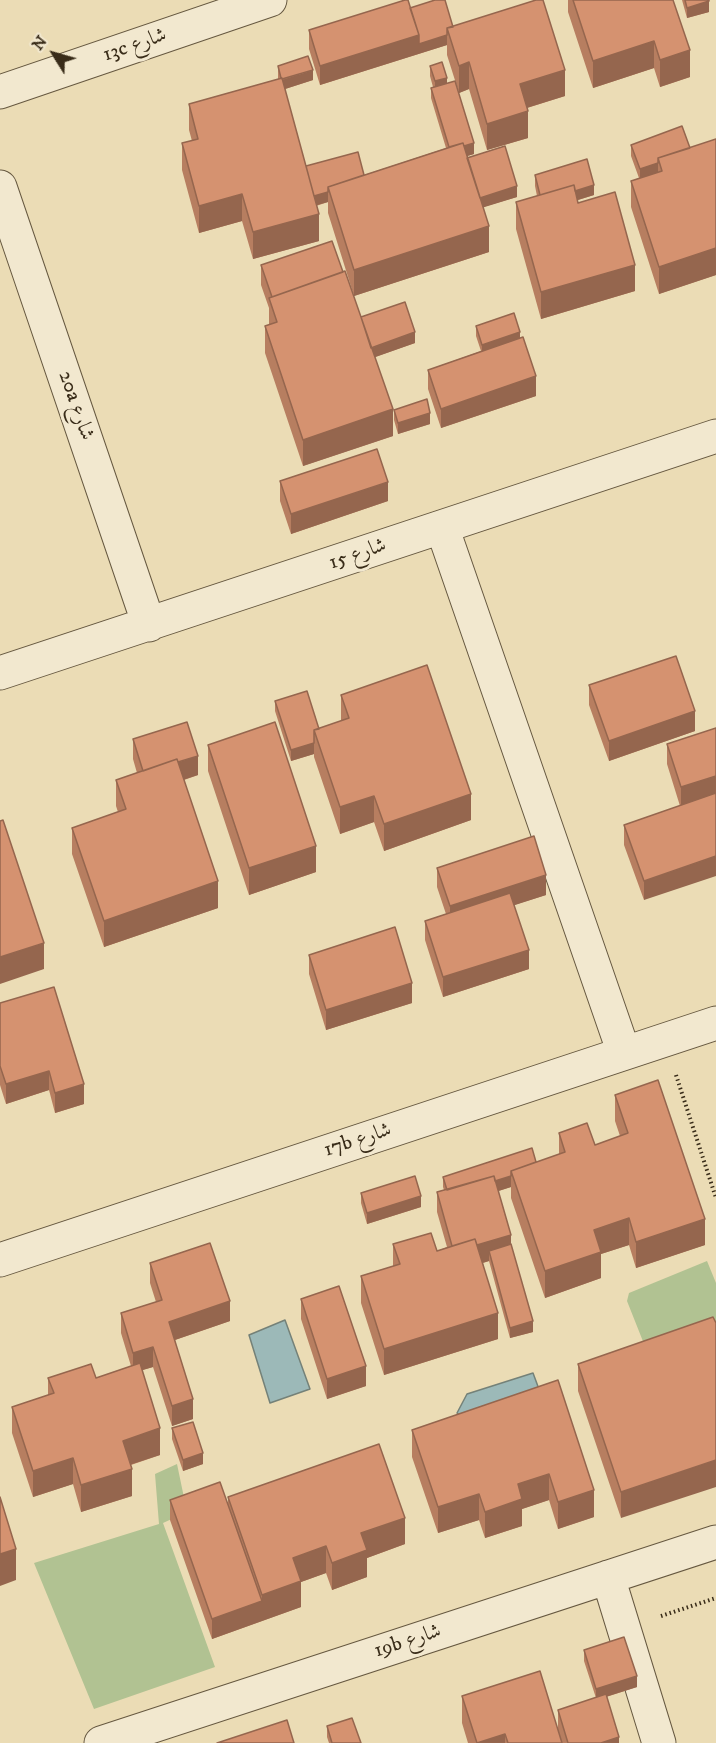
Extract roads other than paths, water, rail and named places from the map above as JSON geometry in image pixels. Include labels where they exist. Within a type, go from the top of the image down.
[{"type":"street","name":"13c شارع","points":[[0,92],[270,0]]},
{"type":"street","name":"20a شارع","points":[[0,187],[149,625]]},
{"type":"street","name":"شارع 15","points":[[0,672],[149,625],[716,436]]},
{"type":"street","points":[[442,527],[624,1053]]},
{"type":"street","name":"17b شارع","points":[[0,1260],[716,1023]]},
{"type":"street","name":"19b شارع","points":[[101,1743],[716,1542]]},
{"type":"street","points":[[608,1577],[659,1743]]},
{"type":"water","points":[[285,1320],[310,1389],[270,1403],[249,1335]]},
{"type":"water","points":[[533,1373],[543,1400],[472,1427],[457,1413],[467,1394]]}]
